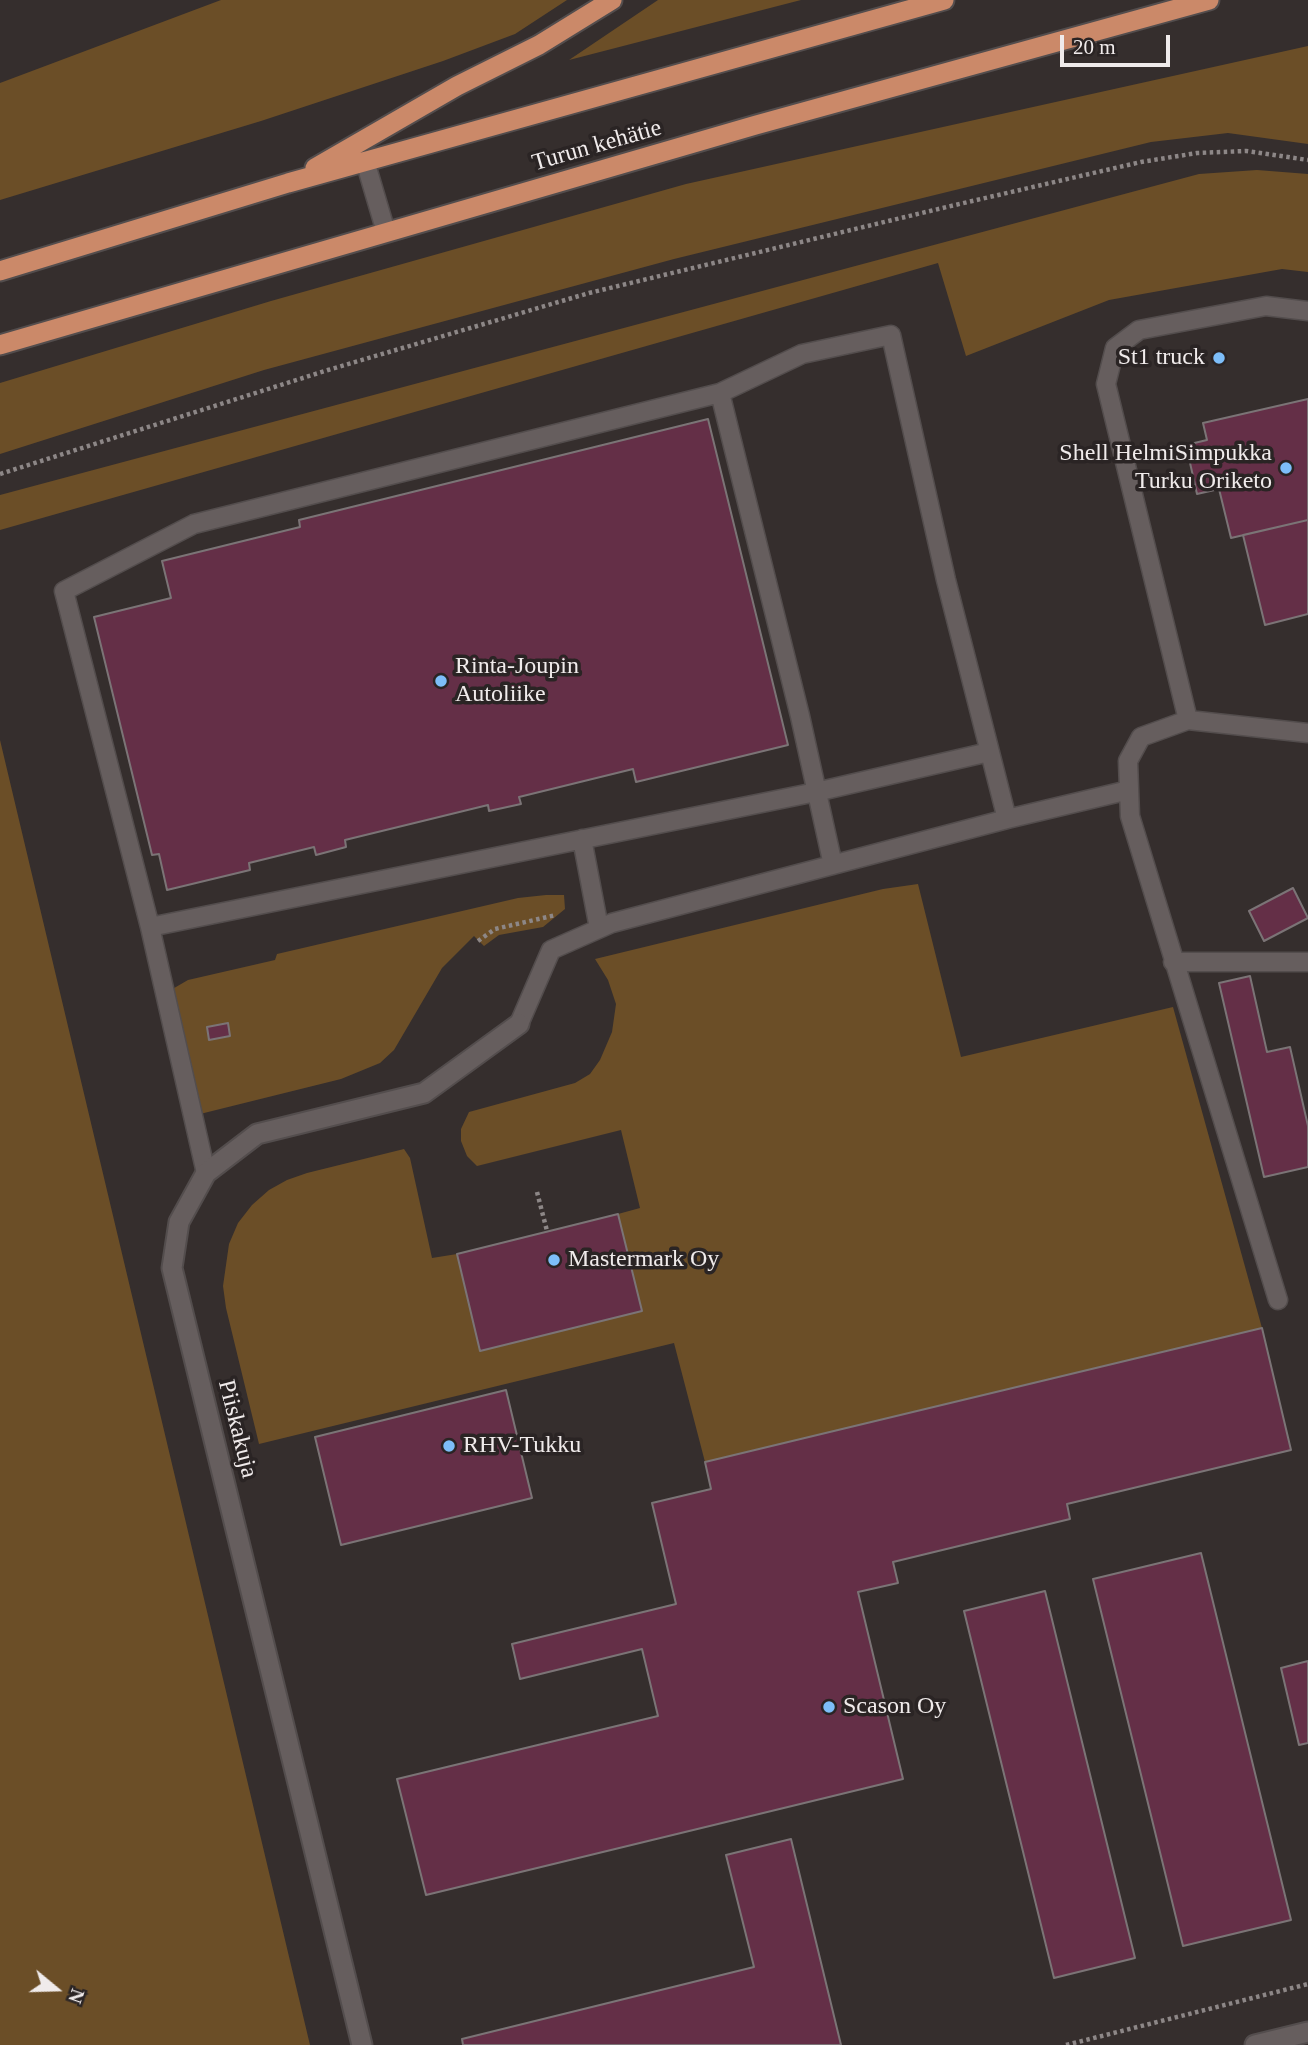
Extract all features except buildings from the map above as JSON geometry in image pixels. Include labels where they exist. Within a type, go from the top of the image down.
[{"type":"highway","points":[[288,183],[457,86],[539,46],[612,0]]},
{"type":"highway","name":"Turun kehätie","points":[[0,271],[288,183],[944,0]]},
{"type":"highway","name":"Turun kehätie","points":[[0,345],[756,125],[1207,1],[1228,0]]},
{"type":"street","name":"Piiskakuja","points":[[362,2045],[172,1268],[179,1222],[206,1173],[257,1134],[424,1093],[519,1024]]},
{"type":"street","points":[[1255,2045],[1308,2032]]},
{"type":"lane","points":[[365,161],[386,232]]},
{"type":"lane","points":[[1188,720],[1106,384],[1115,348],[1139,330],[1266,306],[1308,311]]},
{"type":"lane","points":[[206,1173],[150,927],[64,591],[194,524],[720,393],[802,354],[891,335],[946,580],[1007,820]]},
{"type":"lane","points":[[720,393],[800,716],[833,865]]},
{"type":"lane","points":[[1278,1300],[1130,816],[1128,761],[1141,737],[1188,720],[1308,733]]},
{"type":"lane","points":[[150,927],[816,792],[989,752]]},
{"type":"lane","points":[[519,1024],[551,950],[612,923],[1129,790]]},
{"type":"lane","points":[[582,839],[599,928]]},
{"type":"lane","points":[[1174,962],[1308,962]]},
{"type":"path","points":[[0,474],[328,370],[589,293],[1141,162],[1197,153],[1246,151],[1308,160]]},
{"type":"path","points":[[478,941],[495,929],[595,908]]},
{"type":"path","points":[[537,1192],[547,1231]]},
{"type":"path","points":[[1066,2045],[1308,1984]]},
{"type":"shaded area","points":[[221,0],[567,0],[515,34],[443,61],[261,121],[0,200],[0,83]]},
{"type":"shaded area","points":[[658,0],[801,0],[569,60]]},
{"type":"shaded area","points":[[1308,46],[1308,144],[1228,133],[1151,142],[674,259],[264,370],[0,454],[0,383],[271,301],[686,184]]},
{"type":"shaded area","points":[[1257,170],[1308,174],[1308,272],[1282,269],[1109,300],[966,356],[938,263],[0,530],[0,495],[1199,174]]},
{"type":"shaded area","points":[[0,740],[310,2045],[0,2045]]},
{"type":"shaded area","points":[[918,884],[961,1057],[1173,1007],[1262,1328],[705,1462],[674,1343],[259,1444],[223,1286],[229,1244],[238,1223],[252,1205],[269,1190],[307,1173],[404,1149],[410,1158],[432,1258],[457,1254],[480,1351],[618,1214],[640,1208],[621,1130],[477,1166],[467,1156],[461,1141],[461,1129],[469,1112],[575,1083],[590,1074],[600,1060],[612,1032],[616,1004],[608,980],[595,959],[883,889]]},
{"type":"shaded area","points":[[564,895],[565,909],[543,927],[499,935],[484,946],[474,936],[442,968],[394,1050],[380,1063],[341,1079],[196,1115],[169,991],[188,980],[275,960],[277,954],[518,898]]},
{"type":"place","name":"St1 truck","points":[[1219,358]]},
{"type":"place","name":"Shell HelmiSimpukka Turku Oriketo","points":[[1286,468]]},
{"type":"place","name":"Rinta-Joupin Autoliike","points":[[441,681]]},
{"type":"place","name":"Mastermark Oy","points":[[554,1260]]},
{"type":"place","name":"RHV-Tukku","points":[[449,1446]]},
{"type":"place","name":"Scason Oy","points":[[829,1707]]}]
